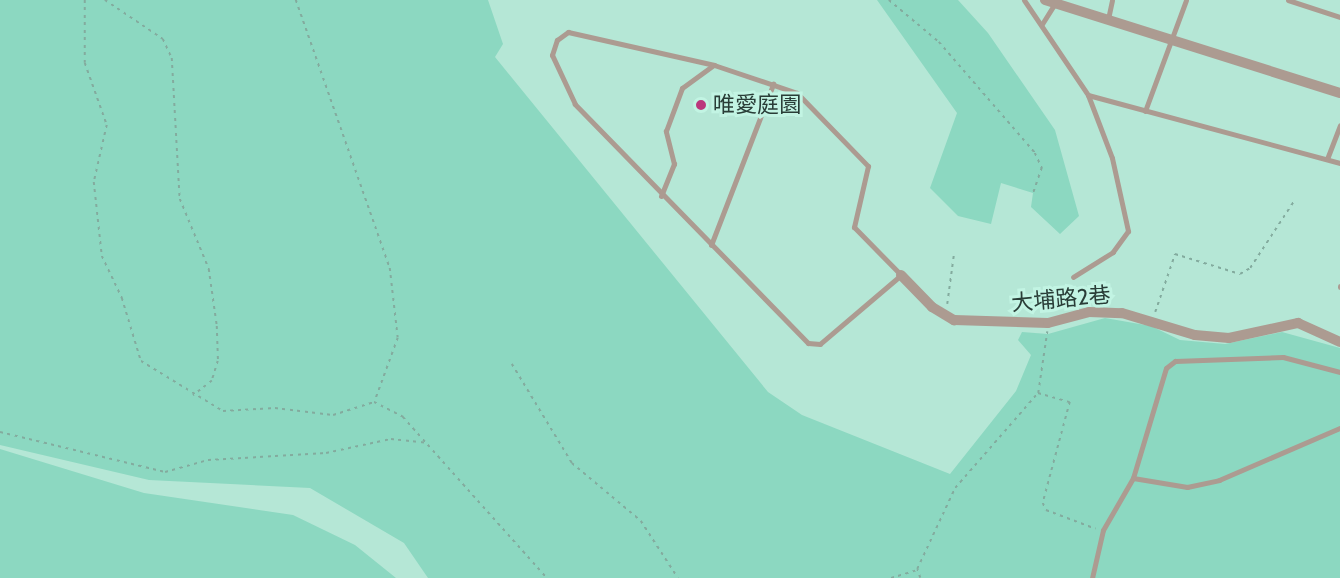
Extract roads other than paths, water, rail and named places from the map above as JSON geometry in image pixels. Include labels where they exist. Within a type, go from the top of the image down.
[{"type":"street","points":[[1050,3],[1340,93]]},
{"type":"street","name":"大埔路2巷","points":[[901,275],[942,316],[1048,323],[1089,312],[1153,319],[1195,335],[1230,338],[1298,323],[1340,342]]},
{"type":"lane","points":[[1024,0],[1088,95],[1112,158],[1128,231],[1113,252],[1073,277]]},
{"type":"lane","points":[[1107,20],[1112,0]]},
{"type":"lane","points":[[1145,111],[1185,0]]},
{"type":"lane","points":[[1288,0],[1340,17]]},
{"type":"lane","points":[[1042,24],[1050,3]]},
{"type":"lane","points":[[578,32],[714,65],[773,84],[807,100],[868,166],[854,227],[901,275],[820,344],[808,343],[662,196],[575,104],[558,76],[553,47],[561,35],[578,32]]},
{"type":"lane","points":[[662,196],[674,164],[666,130],[682,88],[714,65]]},
{"type":"lane","points":[[711,245],[773,84]]},
{"type":"lane","points":[[1088,95],[1340,163]]},
{"type":"lane","points":[[1327,159],[1340,125]]},
{"type":"lane","points":[[1092,578],[1102,530],[1134,478],[1166,368],[1175,361],[1283,357],[1340,372]]},
{"type":"lane","points":[[1134,478],[1187,487],[1219,480],[1340,428]]},
{"type":"place","name":"唯愛庭園","points":[[701,105]]}]
